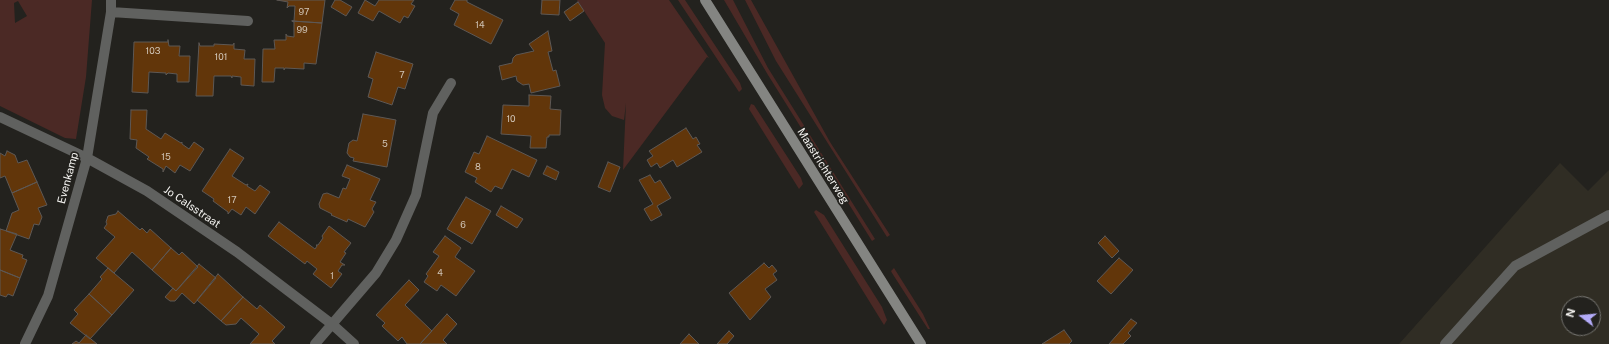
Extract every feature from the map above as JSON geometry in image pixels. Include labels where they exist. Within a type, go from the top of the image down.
[{"type":"main road","name":"Maastrichterweg","points":[[705,0],[921,344]]},
{"type":"street","name":"Evenkamp","points":[[25,344],[48,296],[87,158],[111,12],[111,0]]},
{"type":"street","points":[[111,12],[248,21]]},
{"type":"street","points":[[315,344],[376,273],[396,240],[416,195],[433,113],[451,83]]},
{"type":"street","name":"Jo Calsstraat","points":[[0,117],[87,158],[147,191],[224,243],[333,324],[354,344]]},
{"type":"street","points":[[1445,344],[1515,266],[1609,215]]},
{"type":"shaded area","points":[[0,0],[92,0],[86,77],[76,139],[65,138],[0,106]],"holes":[[[18,1],[27,16],[15,23],[14,3]]]},
{"type":"shaded area","points":[[577,0],[669,0],[709,58],[707,57],[623,170],[626,103],[624,120],[612,116],[605,108],[602,95],[605,43]]},
{"type":"shaded area","points":[[678,0],[685,0],[740,83],[742,89],[739,92]]},
{"type":"shaded area","points":[[724,0],[733,0],[768,68],[875,239],[872,241],[768,75]]},
{"type":"shaded area","points":[[745,0],[751,0],[830,142],[890,235],[887,237],[776,61]]},
{"type":"shaded area","points":[[751,104],[754,105],[801,178],[803,184],[799,189],[749,109]]},
{"type":"shaded area","points":[[1560,163],[1588,191],[1609,170],[1609,344],[1399,344]]},
{"type":"shaded area","points":[[816,210],[824,215],[882,307],[887,320],[884,325],[814,212]]},
{"type":"shaded area","points":[[894,268],[923,314],[930,329],[928,329],[892,273],[891,271]]},
{"type":"building","points":[[277,0],[325,0],[322,23],[292,21],[294,21],[295,6],[289,6],[287,8],[288,2]]},
{"type":"building","points":[[335,0],[340,0],[352,7],[346,16],[331,7]]},
{"type":"building","points":[[365,0],[375,6],[379,0],[414,0],[411,4],[415,6],[408,18],[404,16],[400,23],[379,11],[373,21],[358,13]]},
{"type":"building","points":[[455,0],[467,0],[467,2],[503,20],[491,44],[454,25],[459,14],[450,9]]},
{"type":"building","points":[[542,0],[560,0],[559,15],[541,14]]},
{"type":"building","points":[[578,2],[584,11],[570,21],[564,12]]},
{"type":"building","points":[[292,21],[322,23],[316,64],[304,63],[304,69],[285,68],[284,70],[284,68],[275,68],[274,82],[262,82],[263,49],[275,49],[274,40],[286,40],[286,34],[287,36],[294,37],[294,22]]},
{"type":"building","points":[[548,31],[552,51],[548,52],[553,71],[556,70],[560,86],[531,93],[529,84],[523,85],[517,81],[516,76],[502,80],[499,66],[512,63],[513,58],[516,55],[534,51],[529,44]]},
{"type":"building","points":[[168,40],[169,46],[180,46],[179,56],[190,56],[189,82],[177,82],[177,74],[168,73],[166,75],[166,73],[149,72],[148,93],[132,92],[134,42],[168,42]]},
{"type":"building","points":[[199,43],[200,46],[214,46],[214,44],[233,45],[234,43],[234,49],[245,50],[244,59],[255,59],[254,86],[241,85],[241,77],[232,76],[232,78],[231,76],[214,76],[213,96],[196,96]]},
{"type":"building","points":[[376,52],[413,64],[405,89],[398,87],[392,105],[368,97],[373,79],[368,77]]},
{"type":"building","points":[[529,95],[551,96],[550,109],[561,110],[560,135],[549,135],[549,137],[547,137],[546,148],[530,148],[531,136],[501,134],[503,105],[529,106]]},
{"type":"building","points":[[131,110],[147,110],[146,129],[161,139],[165,133],[181,143],[182,142],[182,144],[189,149],[194,142],[204,149],[190,171],[180,165],[175,173],[166,166],[163,172],[163,169],[147,159],[149,157],[136,148],[137,140],[130,139]]},
{"type":"building","points":[[363,114],[396,120],[387,167],[353,161],[354,158],[350,157],[347,153],[349,143],[353,140],[357,141]]},
{"type":"building","points":[[686,128],[693,139],[696,137],[700,144],[697,145],[702,152],[677,167],[673,160],[660,168],[657,163],[651,167],[647,160],[653,156],[649,151]]},
{"type":"building","points":[[487,136],[537,160],[529,177],[512,169],[502,189],[495,186],[491,192],[475,182],[477,178],[465,172],[474,152],[479,154]]},
{"type":"building","points":[[230,149],[244,158],[232,176],[246,185],[248,184],[247,186],[255,191],[260,185],[270,192],[255,214],[246,207],[241,215],[232,209],[228,214],[228,212],[213,201],[214,199],[202,191]]},
{"type":"building","points":[[7,151],[15,155],[18,163],[27,160],[37,182],[12,193],[5,176],[0,178],[0,153],[5,156]]},
{"type":"building","points":[[608,162],[620,167],[610,192],[598,187]]},
{"type":"building","points":[[347,165],[380,179],[370,200],[376,202],[372,209],[374,212],[365,227],[348,219],[347,222],[320,208],[319,204],[323,194],[327,193],[339,198],[343,188],[346,189],[350,179],[342,176]]},
{"type":"building","points":[[547,166],[559,172],[556,180],[543,174]]},
{"type":"building","points":[[650,175],[655,183],[660,180],[671,198],[657,206],[662,215],[651,221],[644,209],[653,204],[639,180]]},
{"type":"building","points":[[37,182],[47,205],[38,208],[42,217],[39,225],[34,224],[29,239],[6,231],[12,213],[19,210],[12,193]]},
{"type":"building","points":[[466,197],[491,211],[472,244],[447,229]]},
{"type":"building","points":[[501,206],[523,219],[517,228],[496,215]]},
{"type":"building","points":[[118,211],[140,230],[142,228],[147,233],[150,229],[171,248],[152,270],[132,252],[114,273],[96,258],[115,237],[104,228],[107,224],[106,222],[108,216],[116,214]]},
{"type":"building","points":[[279,222],[315,249],[317,246],[316,245],[318,245],[323,238],[322,236],[329,226],[351,243],[344,252],[346,253],[340,262],[345,265],[342,265],[338,271],[342,274],[331,288],[313,274],[317,269],[307,261],[305,264],[268,236]]},
{"type":"building","points":[[0,229],[17,234],[10,250],[23,255],[22,258],[27,260],[20,278],[0,270]]},
{"type":"building","points":[[445,236],[461,248],[455,257],[475,271],[456,296],[441,285],[437,291],[424,282],[428,276],[426,274],[439,256],[433,252]]},
{"type":"building","points":[[1105,236],[1119,251],[1112,258],[1098,243]]},
{"type":"building","points":[[171,248],[179,255],[182,252],[198,267],[176,291],[152,270]]},
{"type":"building","points":[[1119,258],[1133,270],[1111,294],[1097,281]]},
{"type":"building","points":[[764,263],[769,268],[772,265],[777,271],[773,274],[777,280],[765,289],[771,297],[750,320],[729,293]]},
{"type":"building","points":[[199,264],[216,278],[194,304],[182,293],[175,301],[170,301],[165,297],[173,288],[176,291]]},
{"type":"building","points":[[108,268],[134,290],[112,315],[89,294],[102,279],[100,277]]},
{"type":"building","points":[[0,270],[20,278],[13,296],[8,294],[6,297],[0,295]]},
{"type":"building","points":[[218,274],[243,297],[221,321],[197,300]]},
{"type":"building","points":[[409,280],[419,290],[405,305],[432,331],[420,344],[407,344],[402,337],[398,341],[382,326],[385,323],[376,315]]},
{"type":"building","points":[[89,294],[112,315],[90,339],[70,323],[78,314],[74,310]]},
{"type":"building","points":[[243,297],[257,309],[260,305],[285,327],[272,341],[275,344],[250,344],[259,334],[241,318],[236,324],[226,325],[221,321]]},
{"type":"building","points":[[447,314],[457,324],[443,340],[447,344],[420,344]]},
{"type":"building","points":[[1131,319],[1137,323],[1128,333],[1131,336],[1123,344],[1109,344]]},
{"type":"building","points":[[1064,330],[1072,341],[1069,344],[1042,344]]},
{"type":"building","points":[[729,331],[734,336],[727,344],[717,344]]},
{"type":"building","points":[[689,334],[699,344],[680,344]]},
{"type":"building","points":[[86,335],[97,344],[72,344],[76,341],[79,343]]}]
